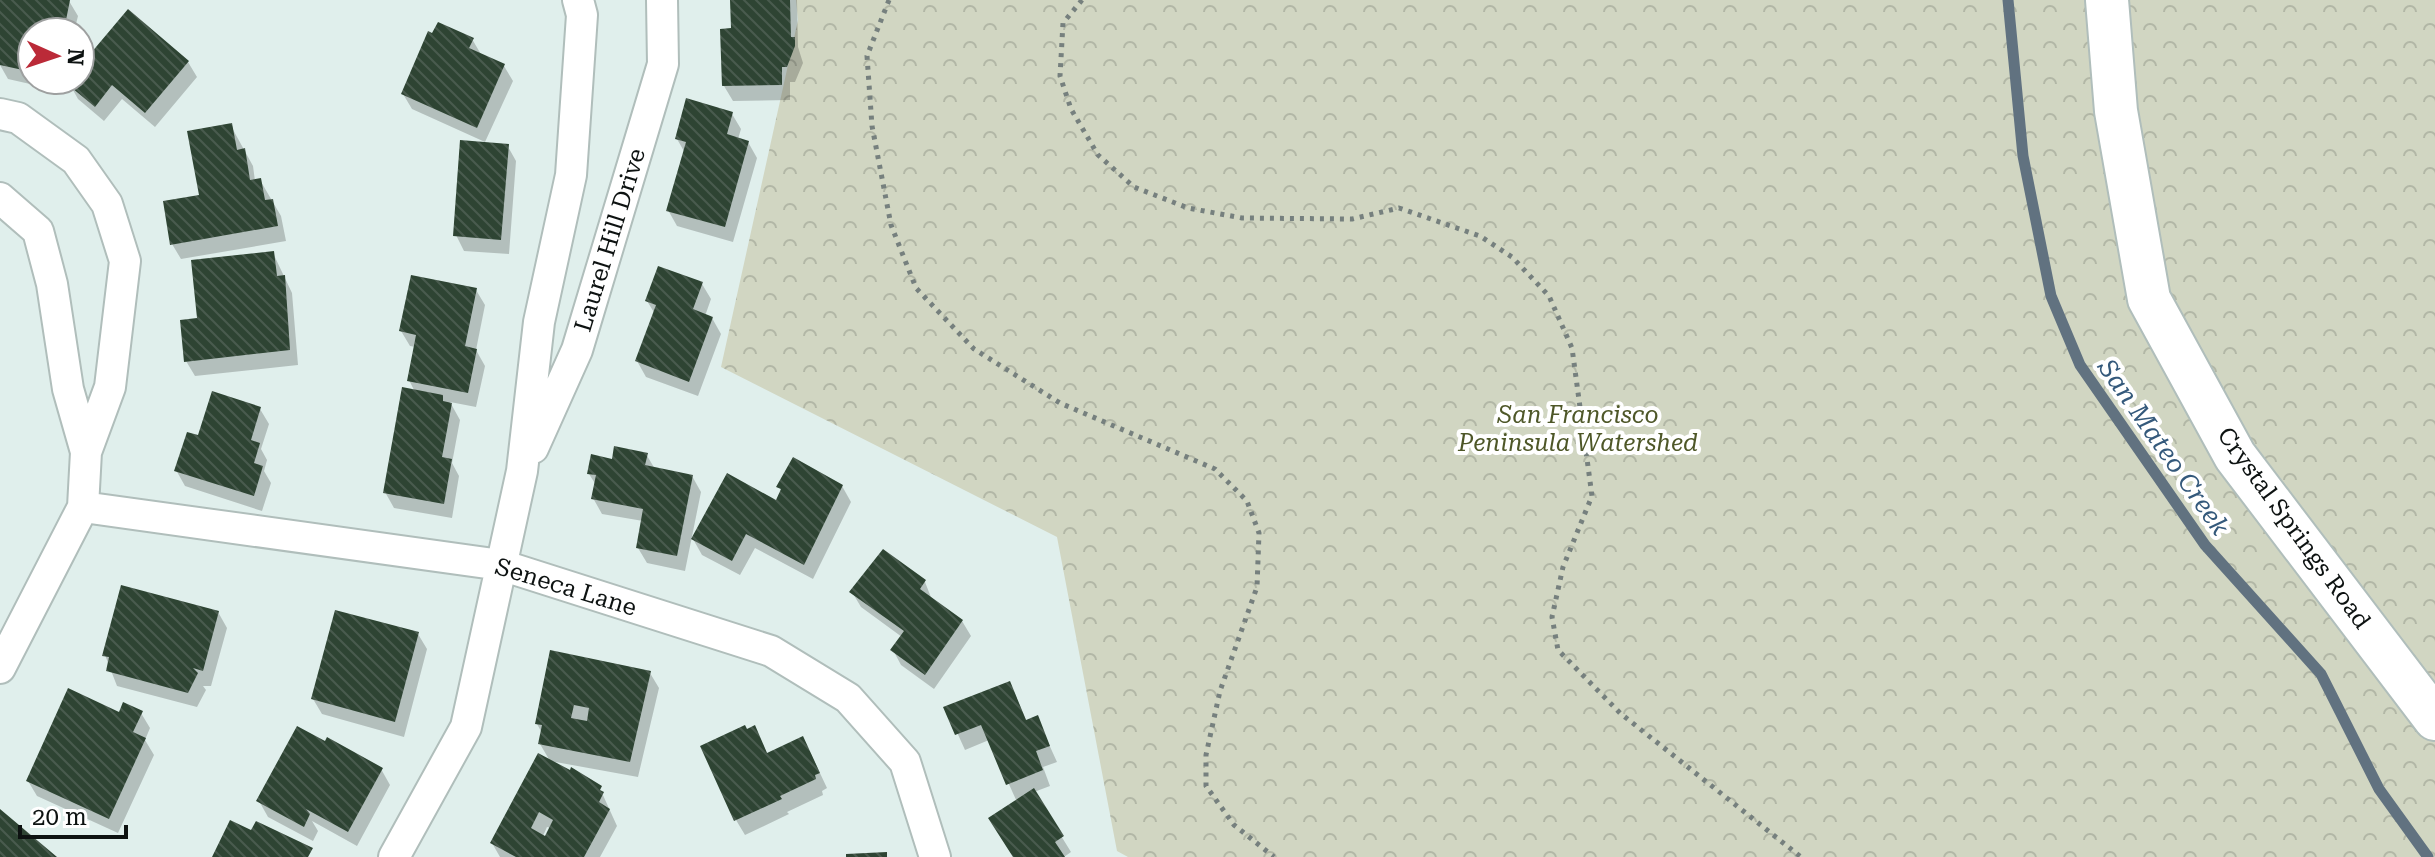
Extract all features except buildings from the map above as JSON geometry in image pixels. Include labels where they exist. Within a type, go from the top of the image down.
[{"type":"street","name":"Laurel Hill Drive","points":[[394,857],[466,727],[522,471],[539,322],[571,175],[582,15],[578,0]]},
{"type":"street","name":"Laurel Hill Drive","points":[[522,471],[577,350],[663,64],[662,0]]},
{"type":"street","name":"Crystal Springs Road","points":[[2107,0],[2116,111],[2149,299],[2235,456],[2435,719]]},
{"type":"street","points":[[0,114],[18,118],[76,160],[107,204],[125,261],[110,387],[86,452],[83,507],[0,668]]},
{"type":"street","points":[[0,198],[38,231],[52,284],[68,389],[86,452]]},
{"type":"street","name":"Seneca Lane","points":[[83,507],[501,565],[771,651],[848,698],[905,762],[935,857]]},
{"type":"path","points":[[889,0],[867,56],[872,126],[891,225],[916,288],[974,349],[1060,403],[1215,469],[1247,501],[1259,533],[1257,587],[1220,691],[1206,755],[1206,786],[1234,825],[1274,857]]},
{"type":"path","points":[[1082,0],[1063,23],[1060,76],[1071,109],[1098,155],[1134,187],[1188,208],[1242,218],[1352,219],[1399,208],[1480,236],[1512,257],[1549,296],[1572,348],[1592,496],[1563,567],[1552,617],[1558,650],[1620,713],[1801,857]]},
{"type":"green space","name":"San Francisco Peninsula Watershed","points":[[796,0],[2435,0],[2435,857],[1128,857],[1117,851],[1057,537],[721,367],[798,20]]},
{"type":"waterway","name":"San Mateo Creek","points":[[2008,0],[2023,156],[2051,296],[2080,365],[2205,545],[2321,674],[2379,789],[2428,857]]}]
